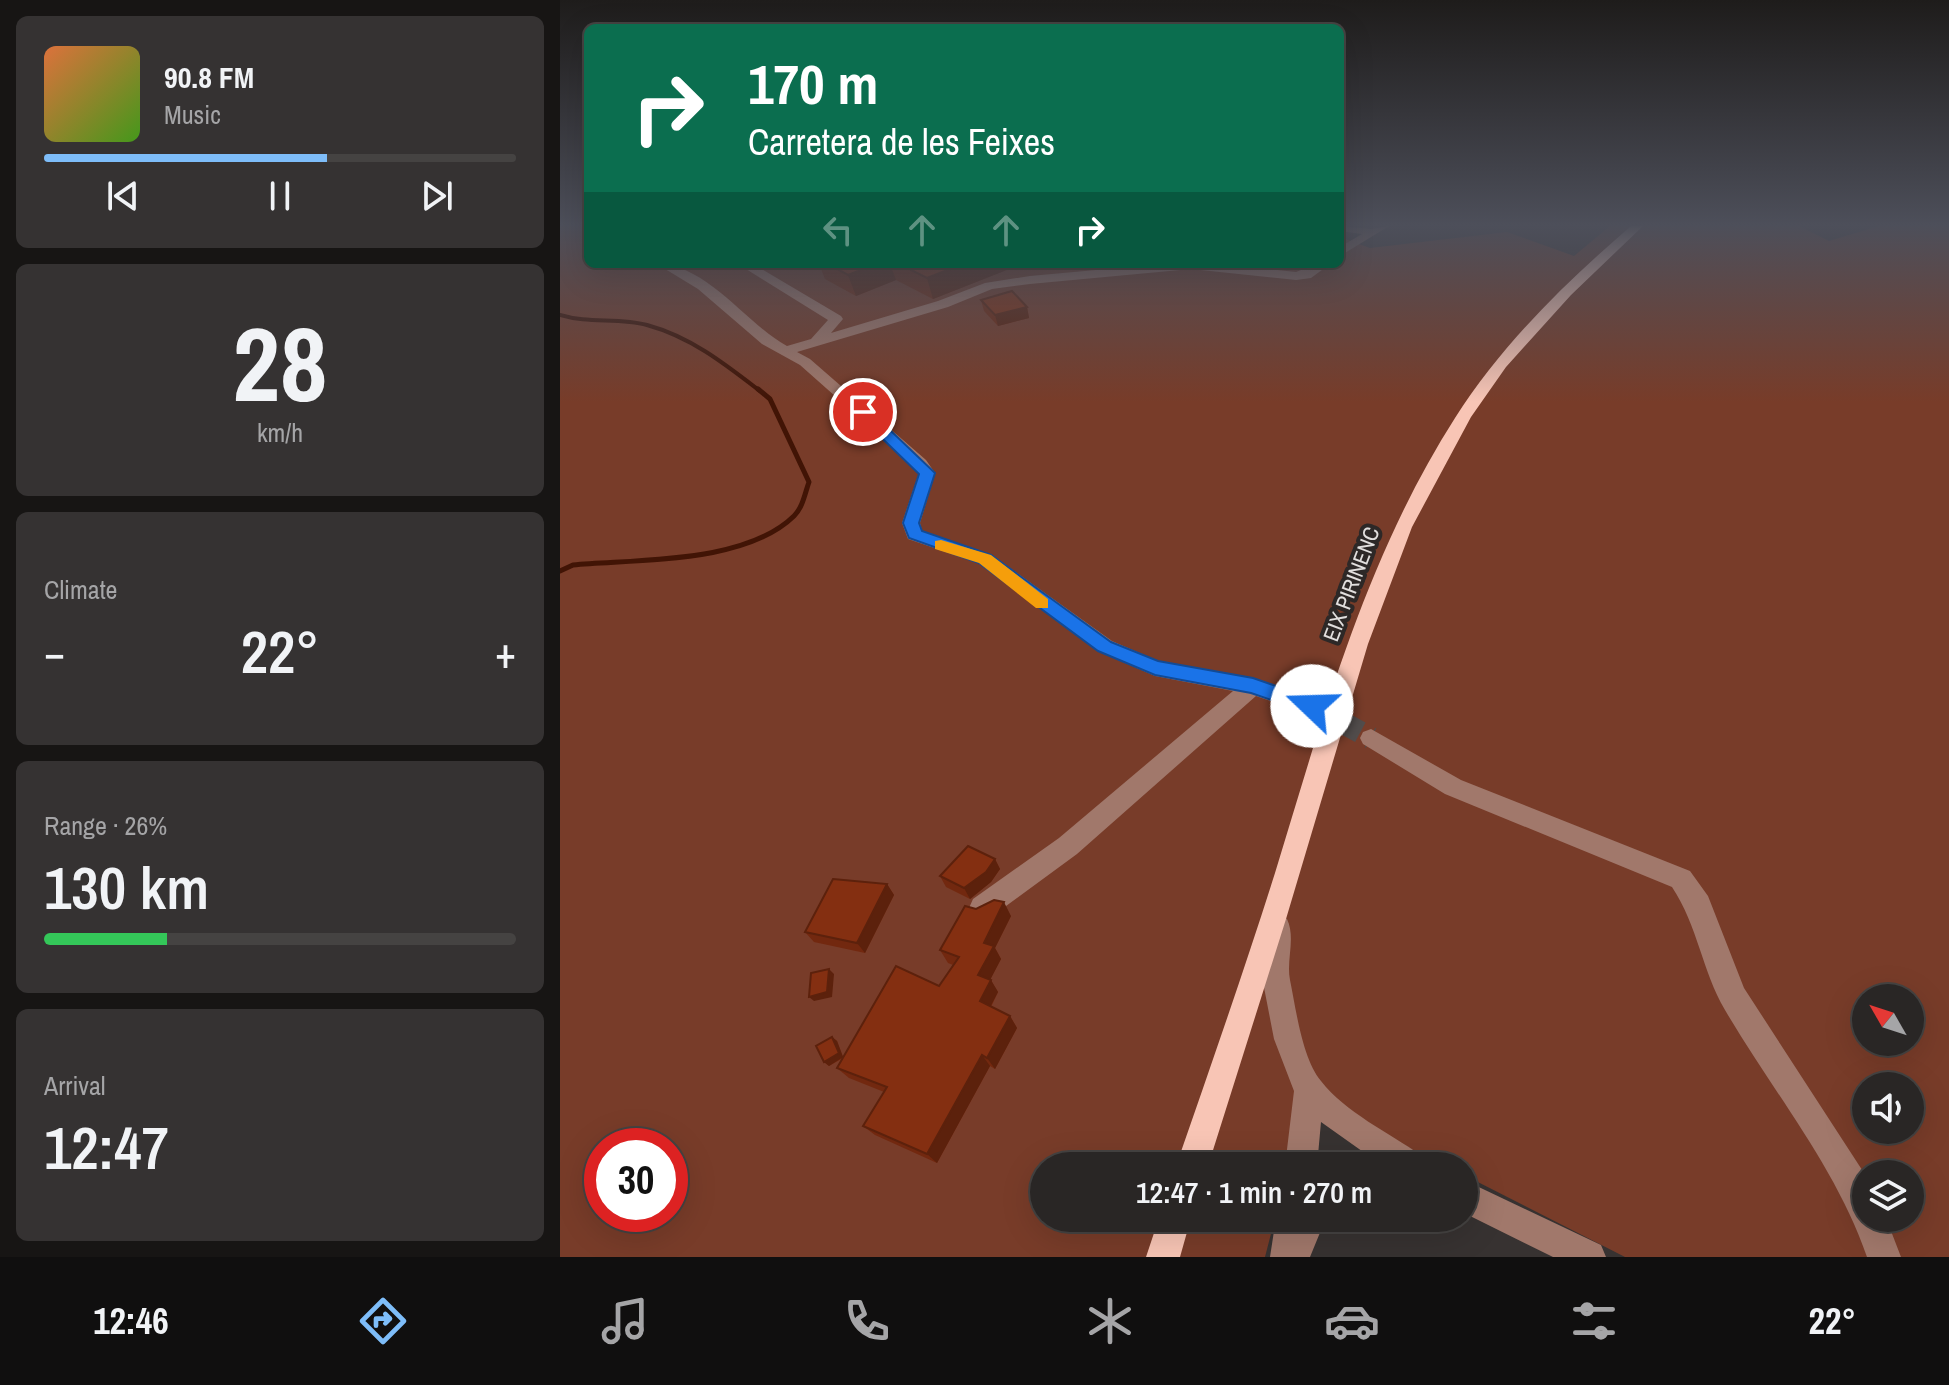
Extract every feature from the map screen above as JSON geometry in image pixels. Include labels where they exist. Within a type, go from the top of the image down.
[{"type":"main road","name":"EIX PIRINENC","points":[[1197,1152],[1285,882],[1305,804],[1380,581],[1441,453],[1484,386],[1571,285]]},
{"type":"main road","points":[[1163,1257],[1171,1232]]},
{"type":"street","points":[[700,285],[739,320],[828,381],[925,469],[927,473],[911,523],[914,535],[985,559],[1105,646],[1155,668],[1253,686],[1312,706]]},
{"type":"street","points":[[780,285],[836,319],[815,342]]},
{"type":"street","points":[[785,351],[998,285]]},
{"type":"street","points":[[982,908],[1068,846],[1253,686]]},
{"type":"street","points":[[1371,738],[1453,787],[1668,870],[1681,879],[1699,905],[1733,997],[1852,1182]]},
{"type":"street","points":[[1285,882],[1275,972],[1288,1039],[1309,1091],[1337,1116],[1390,1152]]},
{"type":"street","points":[[1302,1152],[1309,1091]]},
{"type":"street","points":[[1478,1203],[1589,1257]]},
{"type":"street","points":[[1284,1257],[1289,1232]]},
{"type":"street","points":[[1293,1257],[1304,1232]]},
{"type":"street","points":[[1875,1232],[1884,1257]]},
{"type":"shaded area","points":[[560,285],[1949,285],[1949,1257],[1625,1257],[1478,1182],[1478,1152],[1417,1152],[1308,1089],[1292,1152],[1030,1152],[1030,1232],[1271,1232],[1265,1257],[560,1257]]},
{"type":"building","points":[[1012,291],[1027,307],[995,315],[981,300]]},
{"type":"building","points":[[968,846],[995,859],[986,872],[964,888],[940,876]]},
{"type":"building","points":[[833,879],[887,884],[857,943],[805,932]]},
{"type":"building","points":[[994,900],[1004,902],[984,943],[994,946],[978,975],[991,980],[980,1001],[1010,1016],[987,1058],[982,1055],[927,1154],[863,1126],[887,1087],[837,1068],[896,966],[939,986],[959,957],[940,950],[965,906],[976,909]]},
{"type":"building","points":[[829,969],[827,992],[809,997],[811,973]]},
{"type":"building","points":[[832,1037],[839,1053],[824,1062],[816,1046]]},
{"type":"waterway","points":[[560,315],[626,321],[663,330],[707,352],[760,391]]},
{"type":"waterway","points":[[560,571],[573,565],[659,560],[720,551],[773,532],[794,516],[802,504],[809,482],[770,399],[758,389]]},
{"type":"tunnel","points":[[1312,706],[1371,738]]},
{"type":"slow traffic","points":[[941,545],[985,559],[1042,603]]},
{"type":"route","points":[[863,412],[920,463],[927,473],[911,523],[914,535],[985,559],[1028,594],[1105,646],[1155,668],[1253,686],[1312,706]]}]
